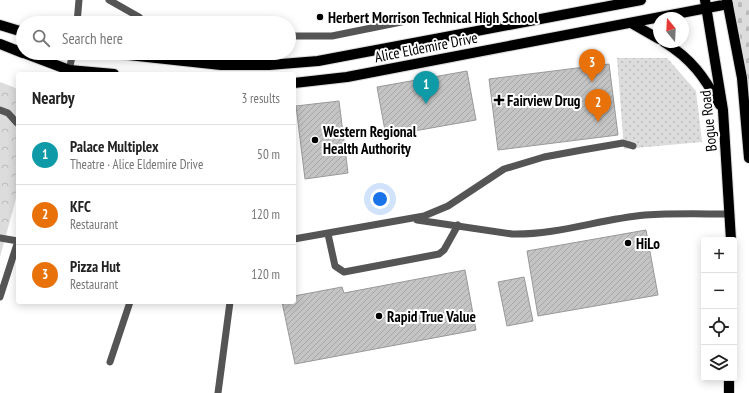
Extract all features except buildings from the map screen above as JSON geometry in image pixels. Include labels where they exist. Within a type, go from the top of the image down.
[{"type":"main road","name":"Alice Eldemire Drive","points":[[174,60],[220,65],[269,65],[318,61],[641,0]]},
{"type":"main road","name":"Alice Eldemire Drive","points":[[296,83],[347,77],[631,23],[706,4],[727,2]]},
{"type":"main road","points":[[727,2],[742,78],[749,158]]},
{"type":"main road","name":"Bogue Road","points":[[706,4],[723,110],[731,237]]},
{"type":"main road","points":[[631,23],[653,36]]},
{"type":"main road","points":[[0,25],[16,30]]},
{"type":"main road","points":[[0,44],[16,50]]},
{"type":"main road","points":[[674,48],[681,52],[696,67],[707,82],[723,110]]},
{"type":"main road","points":[[40,60],[68,72]]},
{"type":"main road","points":[[729,381],[729,393]]},
{"type":"lane","points":[[78,16],[80,0]]},
{"type":"lane","points":[[109,0],[137,16]]},
{"type":"lane","points":[[296,36],[332,36],[401,22]]},
{"type":"lane","points":[[68,72],[71,60]]},
{"type":"lane","points":[[0,110],[8,113],[16,122]]},
{"type":"lane","points":[[296,239],[424,216],[448,206],[504,169],[544,158],[582,150],[624,143],[632,146]]},
{"type":"lane","points":[[413,219],[528,234],[557,232],[644,215],[730,214]]},
{"type":"lane","points":[[328,234],[335,266],[344,272],[439,254],[444,250],[458,225]]},
{"type":"lane","points":[[0,238],[16,241]]},
{"type":"lane","points":[[0,296],[16,247]]},
{"type":"lane","points":[[110,362],[129,304]]},
{"type":"lane","points":[[218,393],[230,304]]},
{"type":"green space","points":[[727,0],[749,0],[749,158]]},
{"type":"green space","points":[[617,58],[667,58],[696,91],[702,142],[624,149]]},
{"type":"green space","points":[[0,82],[16,88],[16,198],[0,257]]},
{"type":"place","name":"Herbert Morrison Technical High School","points":[[320,17]]},
{"type":"place","name":"Pizza Hut","points":[[592,82]]},
{"type":"place","name":"Fairview Drug","points":[[499,100]]},
{"type":"place","name":"Palace Multiplex","points":[[426,104]]},
{"type":"place","name":"KFC","points":[[598,122]]},
{"type":"place","name":"Western Regional Health Authority","points":[[315,140]]},
{"type":"place","name":"HiLo","points":[[628,243]]},
{"type":"place","name":"Rapid True Value","points":[[379,316]]}]
